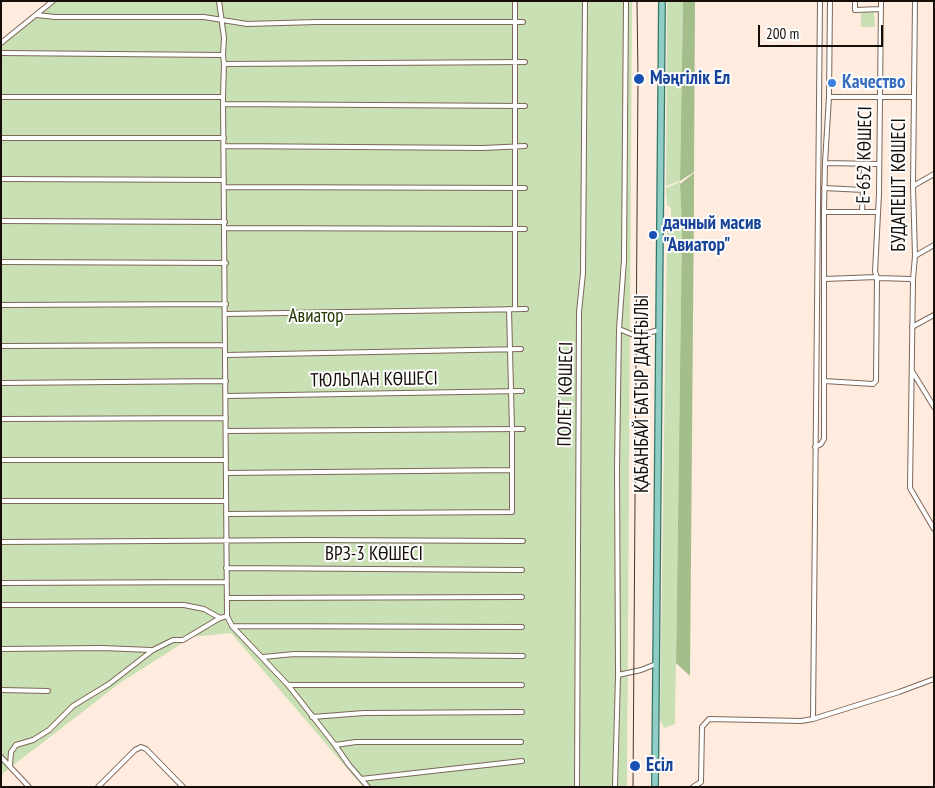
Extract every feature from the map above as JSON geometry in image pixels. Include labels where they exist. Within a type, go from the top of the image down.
[{"type":"main road","name":"ҚАБАНБАЙ БАТЫР ДАҢҒЫЛЫ","points":[[655,787],[662,1]]},
{"type":"main road","points":[[651,787],[656,750]]},
{"type":"street","points":[[1,43],[53,1]]},
{"type":"street","points":[[219,1],[224,38],[227,616],[232,626],[288,685],[348,766],[368,787]]},
{"type":"street","points":[[515,1],[515,309]]},
{"type":"street","name":"ПОЛЕТ КӨШЕСІ","points":[[577,787],[579,312],[583,273],[585,1]]},
{"type":"street","points":[[615,787],[618,675],[617,467],[619,329],[624,260],[626,1]]},
{"type":"street","points":[[813,719],[820,1]]},
{"type":"street","points":[[816,448],[824,439],[824,188],[830,1]]},
{"type":"street","points":[[855,1],[855,10],[881,9]]},
{"type":"street","name":"Е-652 КӨШЕСІ","points":[[824,382],[873,384],[876,381],[878,278],[875,272],[878,212],[881,1]]},
{"type":"street","name":"БУДАПЕШТ КӨШЕСІ","points":[[915,1],[915,256],[912,279],[914,285],[910,488],[934,529]]},
{"type":"street","points":[[37,15],[204,17],[247,24],[524,22]]},
{"type":"street","points":[[1,53],[223,55]]},
{"type":"street","points":[[224,64],[525,62]]},
{"type":"street","points":[[1,97],[223,98]]},
{"type":"street","points":[[828,97],[914,97]]},
{"type":"street","points":[[224,104],[525,106]]},
{"type":"street","points":[[1,138],[224,138]]},
{"type":"street","points":[[225,146],[525,146]]},
{"type":"street","points":[[825,163],[879,164]]},
{"type":"street","points":[[862,212],[864,164]]},
{"type":"street","points":[[914,186],[934,174]]},
{"type":"street","points":[[1,179],[224,180]]},
{"type":"street","points":[[225,187],[525,188]]},
{"type":"street","points":[[824,188],[864,190]]},
{"type":"street","points":[[824,210],[827,212],[878,212]]},
{"type":"street","points":[[1,221],[225,222]]},
{"type":"street","points":[[225,228],[525,229]]},
{"type":"street","points":[[915,256],[934,245]]},
{"type":"street","points":[[1,262],[226,263]]},
{"type":"street","points":[[824,279],[912,279]]},
{"type":"street","points":[[1,305],[226,304]]},
{"type":"street","points":[[226,514],[512,512],[509,309]]},
{"type":"street","points":[[226,314],[526,309]]},
{"type":"street","points":[[912,327],[934,315]]},
{"type":"street","points":[[619,329],[636,336],[659,330]]},
{"type":"street","points":[[1,346],[225,346]]},
{"type":"street","points":[[226,356],[521,348]]},
{"type":"street","points":[[912,371],[934,407]]},
{"type":"street","points":[[1,383],[226,381]]},
{"type":"street","name":"ТЮЛЬПАН КӨШЕСІ","points":[[226,396],[522,391]]},
{"type":"street","points":[[1,419],[226,418]]},
{"type":"street","points":[[226,431],[523,429]]},
{"type":"street","points":[[1,460],[226,460]]},
{"type":"street","points":[[226,473],[512,470]]},
{"type":"street","points":[[1,502],[226,501]]},
{"type":"street","points":[[1,542],[446,540],[523,542]]},
{"type":"street","name":"ВРЗ-3 КӨШЕСІ","points":[[226,568],[522,570]]},
{"type":"street","points":[[1,583],[226,582]]},
{"type":"street","points":[[227,598],[522,598]]},
{"type":"street","points":[[1,605],[184,605],[204,609],[220,618]]},
{"type":"street","points":[[10,766],[11,752],[16,745],[32,740],[49,730],[73,706],[109,684],[153,650],[173,640],[183,640],[220,618],[227,616]]},
{"type":"street","points":[[232,626],[522,627]]},
{"type":"street","points":[[1,649],[102,648],[153,650]]},
{"type":"street","points":[[263,657],[303,654],[522,656]]},
{"type":"street","points":[[618,675],[656,664]]},
{"type":"street","points":[[693,787],[701,782],[702,727],[709,719],[801,722],[899,692],[934,679]]},
{"type":"street","points":[[288,685],[522,685]]},
{"type":"street","points":[[1,690],[48,691]]},
{"type":"street","points":[[312,717],[364,714],[522,712]]},
{"type":"street","points":[[334,745],[356,742],[521,742]]},
{"type":"street","points":[[98,787],[135,750],[141,747],[146,749],[183,787]]},
{"type":"street","points":[[1,757],[29,787]]},
{"type":"street","points":[[362,779],[522,761]]},
{"type":"green space","name":"Авиатор","points":[[50,1],[632,1],[627,787],[363,787],[231,633],[192,637],[120,683],[2,774],[1,42]]},
{"type":"green space","points":[[667,1],[683,1],[680,181],[666,186]]},
{"type":"green space","points":[[683,1],[695,1],[694,172],[680,181]]},
{"type":"green space","points":[[861,12],[874,12],[875,27],[861,27]]},
{"type":"green space","points":[[694,173],[690,676],[676,663],[682,227],[680,184]]},
{"type":"green space","points":[[680,182],[682,227],[675,724],[664,728],[660,720],[667,227],[671,227],[671,208],[667,205],[666,188]]},
{"type":"tram line","points":[[633,787],[637,1]]},
{"type":"place","name":"Мәңгілік Ел","points":[[639,79]]},
{"type":"place","name":"Качество","points":[[832,83]]},
{"type":"place","name":"дачный масив \"Авиатор\"","points":[[653,235]]},
{"type":"place","name":"Есіл","points":[[635,766]]}]
